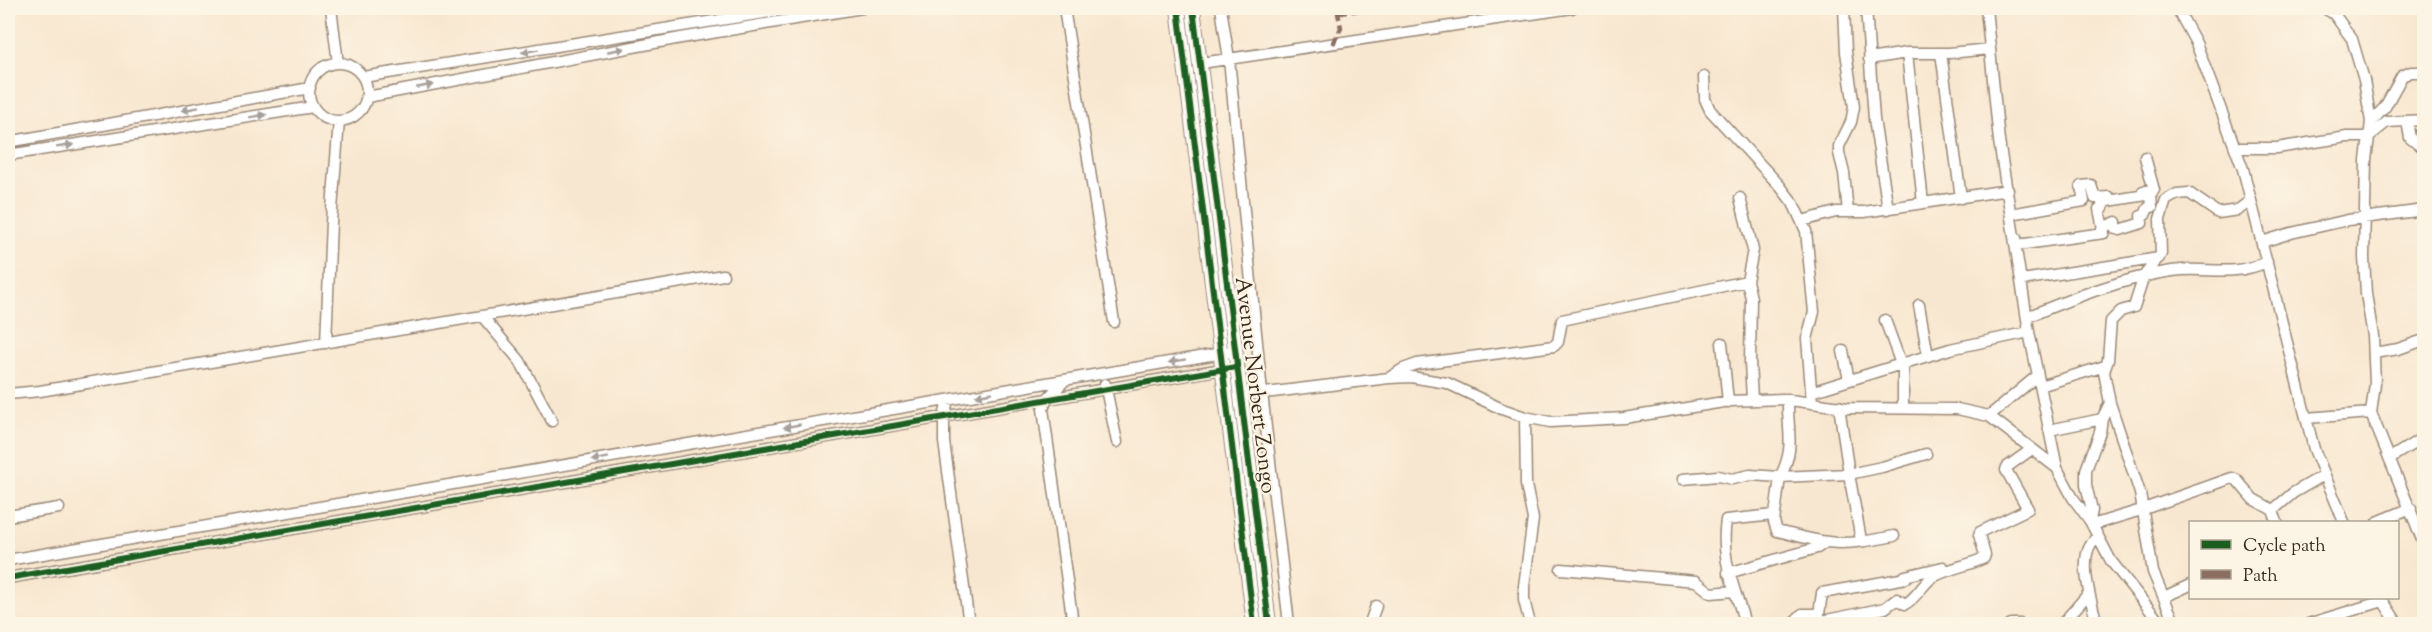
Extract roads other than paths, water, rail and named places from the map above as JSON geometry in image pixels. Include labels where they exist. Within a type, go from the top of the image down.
[{"type":"main road","name":"Avenue Norbert Zongo","points":[[1178,8],[1227,352],[1236,367],[1269,624]]},
{"type":"main road","name":"Avenue Norbert Zongo","points":[[1193,8],[1201,63],[1227,352],[1222,369],[1254,624]]},
{"type":"street","points":[[331,8],[338,63]]},
{"type":"street","points":[[367,97],[795,8]]},
{"type":"street","points":[[363,77],[862,8]]},
{"type":"street","points":[[1064,8],[1114,322]]},
{"type":"street","points":[[1221,8],[1229,59],[1262,393],[1289,624]]},
{"type":"street","points":[[1201,63],[1534,10],[1572,8]]},
{"type":"street","points":[[1844,8],[1846,52],[1854,107],[1851,122],[1839,146],[1848,212]]},
{"type":"street","points":[[1866,8],[1878,155],[1888,209]]},
{"type":"street","points":[[1986,8],[1999,141],[2017,245],[2104,233],[2102,228],[2099,208],[2103,208],[2102,202],[2151,196],[2152,207],[2141,216],[2142,223],[2120,230],[2116,229],[2115,222],[2102,228]]},
{"type":"street","points":[[2177,8],[2196,43],[2235,148],[2262,242],[2306,418],[2324,475],[2344,521]]},
{"type":"street","points":[[2324,8],[2334,14],[2352,39],[2364,80],[2371,122],[2368,137],[2364,275],[2374,353],[2375,384],[2371,413],[2424,544]]},
{"type":"street","points":[[1869,59],[1908,53],[1990,50]]},
{"type":"street","points":[[1908,53],[1923,203]]},
{"type":"street","points":[[1941,53],[1962,198]]},
{"type":"street","points":[[338,63],[348,65],[363,77],[367,87],[367,97],[357,114],[339,121],[329,120],[320,115],[314,107],[310,98],[310,88],[319,70],[338,63]]},
{"type":"street","points":[[2371,122],[2385,107],[2402,76],[2411,72],[2424,72]]},
{"type":"street","points":[[1704,77],[1705,99],[1710,110],[1780,186],[1793,203],[1802,221],[1808,242],[1814,312],[1807,339],[1812,397]]},
{"type":"street","points":[[8,142],[310,88]]},
{"type":"street","points":[[8,155],[314,107]]},
{"type":"street","points":[[2235,148],[2277,148],[2347,136],[2368,137],[2387,122],[2424,120]]},
{"type":"street","points":[[326,343],[331,222],[339,121]]},
{"type":"street","points":[[2407,121],[2410,138],[2424,149]]},
{"type":"street","points":[[2011,214],[2084,201],[2081,186],[2091,185],[2095,198],[2154,190],[2145,157]]},
{"type":"street","points":[[1802,221],[1829,213],[1888,209],[2008,190]]},
{"type":"street","points":[[2175,624],[2151,564],[2143,509],[2110,403],[2106,366],[2111,321],[2121,311],[2134,307],[2144,276],[2159,258],[2162,250],[2160,219],[2166,200],[2177,194],[2188,193],[2218,213],[2238,210],[2250,201]]},
{"type":"street","points":[[1740,198],[1753,250],[1747,281],[1751,298],[1752,399]]},
{"type":"street","points":[[2262,242],[2291,233],[2365,218],[2424,210]]},
{"type":"street","points":[[2014,230],[2029,332],[2057,468],[2111,561],[2161,624]]},
{"type":"street","points":[[2022,280],[2159,258]]},
{"type":"street","points":[[2027,317],[2144,276],[2175,270],[2241,271],[2267,262]]},
{"type":"street","points":[[8,394],[40,392],[723,275]]},
{"type":"street","points":[[1389,378],[1417,364],[1554,346],[1558,342],[1562,320],[1747,281]]},
{"type":"street","points":[[1919,305],[1928,356]]},
{"type":"street","points":[[482,316],[520,361],[552,421]]},
{"type":"street","points":[[1885,320],[1902,364],[1903,408]]},
{"type":"street","points":[[1239,396],[1411,377],[1447,383],[1525,417],[1550,422],[1575,422],[1624,418],[1752,399],[1812,397],[1849,380],[1928,356],[2029,332]]},
{"type":"street","points":[[2374,353],[2389,351],[2424,340]]},
{"type":"street","points":[[1722,343],[1728,402]]},
{"type":"street","points":[[1843,351],[1849,380]]},
{"type":"street","points":[[8,560],[1227,352]]},
{"type":"street","points":[[1989,416],[2038,381],[2106,366]]},
{"type":"street","points":[[8,578],[1236,367]]},
{"type":"street","points":[[1102,374],[1117,442]]},
{"type":"street","points":[[1065,380],[1047,399],[1043,409],[1073,624]]},
{"type":"street","points":[[1812,397],[1839,406],[1883,409],[1957,409],[1989,416],[2057,468]]},
{"type":"street","points":[[1788,399],[1791,447],[1788,461],[1780,477],[1774,514],[1777,531],[1826,542],[1894,536]]},
{"type":"street","points":[[948,400],[944,417],[944,442],[969,624]]},
{"type":"street","points":[[2091,523],[2092,510],[2086,484],[2086,470],[2100,432],[2102,419],[2110,403]]},
{"type":"street","points":[[1839,406],[1861,540]]},
{"type":"street","points":[[2306,418],[2371,413]]},
{"type":"street","points":[[1525,417],[1526,485],[1533,519],[1524,586],[1524,600],[1530,624]]},
{"type":"street","points":[[2049,430],[2102,419]]},
{"type":"street","points":[[2390,458],[2424,437]]},
{"type":"street","points":[[1820,624],[1821,621],[1885,608],[1898,599],[1905,604],[1926,581],[1985,556],[1978,535],[1980,532],[2028,509],[2006,469],[2032,449]]},
{"type":"street","points":[[1683,479],[1718,476],[1732,479],[1760,475],[1780,477],[1849,474],[1882,468],[1926,454]]},
{"type":"street","points":[[2273,510],[2293,494],[2324,475]]},
{"type":"street","points":[[2091,523],[2143,509],[2232,478],[2237,480],[2253,499],[2273,510],[2277,521]]},
{"type":"street","points":[[8,511],[59,508],[8,516]]},
{"type":"street","points":[[2379,521],[2411,508]]},
{"type":"street","points":[[1744,624],[1728,573],[1724,551],[1726,520],[1774,514]]},
{"type":"street","points":[[2097,624],[2089,593],[2086,552],[2089,545],[2098,537]]},
{"type":"street","points":[[1728,573],[1816,548],[1826,542]]},
{"type":"street","points":[[1792,624],[1802,614],[1819,614],[1822,593],[1964,565]]},
{"type":"street","points":[[1561,569],[1696,581],[1711,593],[1734,591]]},
{"type":"street","points":[[2164,597],[2189,585]]},
{"type":"street","points":[[2062,624],[2089,593]]},
{"type":"street","points":[[2308,624],[2382,599],[2398,624]]},
{"type":"street","points":[[1372,624],[1371,620],[1376,606]]},
{"type":"street","points":[[2011,624],[2020,624]]}]
